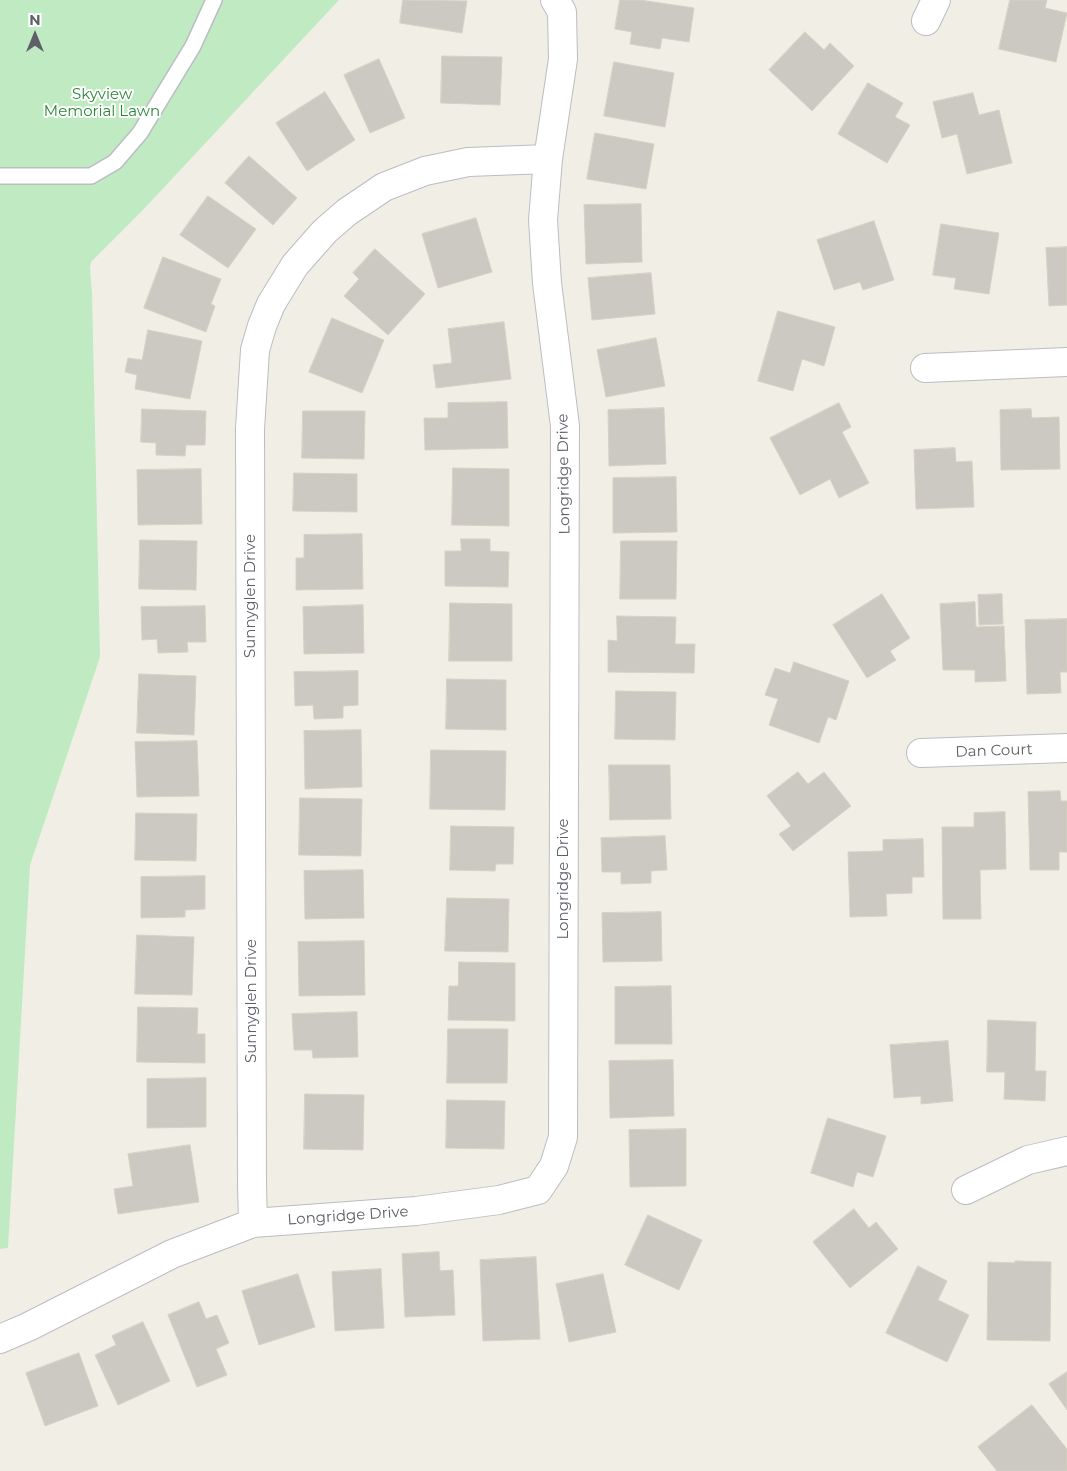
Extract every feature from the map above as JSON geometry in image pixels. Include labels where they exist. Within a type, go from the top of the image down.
[{"type":"street","name":"Longridge Drive","points":[[0,1338],[28,1327],[172,1254],[254,1223],[416,1211],[499,1200],[538,1190],[554,1166],[563,1137],[565,426],[547,284],[543,220],[548,159],[563,60],[562,12],[555,0]]},
{"type":"street","name":"Sunnyglen Drive","points":[[254,1223],[252,1166],[250,428],[255,350],[271,304],[295,265],[325,231],[347,212],[384,187],[425,172],[468,162],[548,159]]},
{"type":"street","points":[[925,368],[1067,362]]},
{"type":"street","name":"Dan Court","points":[[921,753],[1067,748]]},
{"type":"street","points":[[966,1190],[1028,1160],[1067,1151]]},
{"type":"lane","points":[[0,176],[91,176],[115,162],[145,125],[193,46],[214,0]]},
{"type":"green space","name":"Skyview Memorial Lawn","points":[[0,0],[339,0],[142,211],[91,262],[100,657],[30,865],[8,1248],[0,1249]]},
{"type":"building","points":[[403,0],[467,1],[462,33],[400,23]]},
{"type":"building","points":[[620,0],[640,0],[694,8],[689,42],[662,38],[660,49],[630,44],[632,32],[615,29]]},
{"type":"building","points":[[1010,0],[1047,0],[1045,8],[1067,13],[1056,62],[999,49]]},
{"type":"building","points":[[805,32],[824,50],[830,43],[854,66],[812,111],[769,70]]},
{"type":"building","points":[[442,56],[502,57],[500,105],[441,103]]},
{"type":"building","points":[[379,59],[405,118],[370,133],[344,75]]},
{"type":"building","points":[[614,62],[674,73],[665,127],[604,116]]},
{"type":"building","points":[[868,83],[903,103],[895,117],[910,125],[887,163],[838,134]]},
{"type":"building","points":[[325,92],[355,140],[307,171],[276,123]]},
{"type":"building","points":[[973,93],[979,115],[999,110],[1012,163],[967,174],[957,134],[942,138],[933,102]]},
{"type":"building","points":[[595,133],[654,144],[646,189],[587,179]]},
{"type":"building","points":[[249,156],[297,198],[273,225],[225,183]]},
{"type":"building","points":[[208,196],[256,229],[228,268],[180,235]]},
{"type":"building","points":[[641,204],[642,262],[586,264],[584,205]]},
{"type":"building","points":[[476,218],[492,272],[438,288],[422,234]]},
{"type":"building","points":[[874,221],[894,280],[863,290],[860,282],[834,290],[817,240]]},
{"type":"building","points":[[941,224],[999,233],[989,294],[954,289],[956,278],[933,275]]},
{"type":"building","points":[[1067,247],[1067,305],[1049,306],[1046,248]]},
{"type":"building","points":[[375,249],[425,294],[388,335],[344,296],[359,279],[353,273]]},
{"type":"building","points":[[163,257],[221,279],[211,304],[215,306],[206,332],[144,308]]},
{"type":"building","points":[[651,273],[655,314],[592,320],[588,278]]},
{"type":"building","points":[[778,311],[835,327],[824,366],[802,359],[793,391],[758,381]]},
{"type":"building","points":[[332,318],[384,340],[362,393],[309,372]]},
{"type":"building","points":[[504,322],[511,379],[436,388],[433,365],[452,363],[448,329]]},
{"type":"building","points":[[148,330],[202,341],[190,399],[135,389],[137,375],[125,372],[128,358],[142,360]]},
{"type":"building","points":[[656,338],[665,386],[606,397],[597,350]]},
{"type":"building","points":[[507,402],[508,448],[425,450],[424,418],[448,418],[448,403]]},
{"type":"building","points":[[839,403],[851,427],[842,432],[869,483],[839,498],[830,479],[800,495],[770,438]]},
{"type":"building","points":[[664,408],[666,464],[609,466],[608,410]]},
{"type":"building","points":[[142,409],[206,411],[205,445],[186,445],[185,456],[156,455],[156,443],[141,442]]},
{"type":"building","points":[[1031,409],[1032,418],[1059,417],[1060,469],[1001,470],[1000,410]]},
{"type":"building","points":[[303,411],[365,411],[364,459],[302,458]]},
{"type":"building","points":[[955,448],[956,462],[972,461],[974,507],[916,509],[914,450]]},
{"type":"building","points":[[453,468],[509,469],[509,526],[452,525]]},
{"type":"building","points":[[201,469],[202,524],[138,525],[137,470]]},
{"type":"building","points":[[294,473],[357,474],[357,512],[293,511]]},
{"type":"building","points":[[676,477],[677,532],[613,533],[613,478]]},
{"type":"building","points":[[362,534],[363,589],[296,590],[296,558],[304,558],[304,535]]},
{"type":"building","points":[[461,539],[490,539],[490,551],[509,552],[508,587],[445,586],[445,551],[461,551]]},
{"type":"building","points":[[140,540],[197,541],[196,590],[139,589]]},
{"type":"building","points":[[621,541],[677,541],[676,599],[620,599]]},
{"type":"building","points":[[882,594],[910,638],[890,651],[896,660],[867,678],[833,625]]},
{"type":"building","points":[[1002,594],[1003,624],[979,625],[978,595]]},
{"type":"building","points":[[975,602],[976,627],[1004,626],[1006,681],[975,682],[975,670],[943,670],[940,604]]},
{"type":"building","points":[[450,603],[512,604],[512,661],[449,661]]},
{"type":"building","points":[[363,605],[364,653],[304,654],[303,607]]},
{"type":"building","points":[[205,606],[206,642],[187,642],[188,652],[158,653],[157,639],[142,640],[141,607]]},
{"type":"building","points":[[617,616],[676,617],[675,644],[695,644],[694,673],[608,672],[608,640],[617,641]]},
{"type":"building","points":[[1067,619],[1067,672],[1060,672],[1061,693],[1027,694],[1025,620]]},
{"type":"building","points":[[794,662],[849,681],[836,720],[828,717],[819,743],[769,725],[778,699],[765,695],[775,668],[790,673]]},
{"type":"building","points":[[358,671],[358,705],[343,706],[343,718],[314,719],[313,705],[295,706],[294,672]]},
{"type":"building","points":[[139,674],[196,676],[194,735],[137,733]]},
{"type":"building","points":[[447,679],[506,680],[506,730],[446,729]]},
{"type":"building","points":[[616,691],[676,692],[675,740],[615,739]]},
{"type":"building","points":[[361,730],[362,787],[305,789],[304,731]]},
{"type":"building","points":[[197,741],[199,796],[137,797],[135,742]]},
{"type":"building","points":[[431,750],[506,751],[505,810],[430,809]]},
{"type":"building","points":[[609,765],[670,765],[671,819],[610,820]]},
{"type":"building","points":[[798,772],[808,784],[824,772],[851,806],[793,851],[779,834],[791,826],[767,796]]},
{"type":"building","points":[[1060,791],[1061,801],[1067,801],[1067,852],[1059,852],[1059,870],[1030,870],[1028,792]]},
{"type":"building","points":[[300,798],[362,799],[361,856],[299,855]]},
{"type":"building","points":[[1005,812],[1006,869],[980,870],[981,919],[943,919],[942,827],[974,827],[974,813]]},
{"type":"building","points":[[136,813],[197,814],[196,861],[135,860]]},
{"type":"building","points":[[451,826],[514,827],[513,864],[496,864],[495,871],[450,870]]},
{"type":"building","points":[[665,836],[667,870],[651,871],[651,883],[621,884],[621,872],[602,872],[601,838]]},
{"type":"building","points":[[923,839],[924,877],[912,877],[912,893],[886,894],[887,916],[850,917],[848,852],[883,851],[883,840]]},
{"type":"building","points":[[363,870],[364,918],[305,919],[304,871]]},
{"type":"building","points":[[205,876],[205,909],[185,910],[185,917],[141,918],[141,877]]},
{"type":"building","points":[[447,898],[509,899],[508,952],[445,951]]},
{"type":"building","points":[[661,912],[662,961],[603,962],[602,913]]},
{"type":"building","points":[[137,935],[194,937],[192,995],[135,994]]},
{"type":"building","points":[[364,941],[365,995],[299,996],[298,942]]},
{"type":"building","points":[[459,962],[515,963],[515,1021],[448,1020],[449,986],[458,986]]},
{"type":"building","points":[[671,986],[672,1044],[615,1044],[615,987]]},
{"type":"building","points":[[138,1007],[198,1008],[197,1034],[205,1034],[205,1063],[137,1062]]},
{"type":"building","points":[[357,1012],[358,1057],[313,1058],[312,1050],[294,1050],[292,1014]]},
{"type":"building","points":[[988,1020],[1036,1022],[1035,1071],[1046,1071],[1045,1101],[1004,1099],[1005,1072],[987,1072]]},
{"type":"building","points":[[448,1029],[508,1029],[507,1083],[447,1083]]},
{"type":"building","points":[[948,1041],[953,1101],[921,1104],[921,1096],[894,1098],[890,1045]]},
{"type":"building","points":[[673,1060],[674,1116],[610,1118],[609,1061]]},
{"type":"building","points":[[206,1078],[206,1127],[147,1128],[147,1079]]},
{"type":"building","points":[[305,1094],[364,1095],[363,1150],[304,1149]]},
{"type":"building","points":[[447,1100],[505,1101],[504,1149],[446,1148]]},
{"type":"building","points":[[828,1118],[886,1136],[873,1177],[857,1172],[853,1187],[811,1173]]},
{"type":"building","points":[[686,1129],[686,1186],[630,1187],[629,1130]]},
{"type":"building","points":[[190,1145],[199,1202],[118,1214],[114,1189],[133,1186],[128,1154]]},
{"type":"building","points":[[854,1209],[869,1228],[876,1222],[898,1249],[850,1288],[813,1242]]},
{"type":"building","points":[[648,1215],[702,1240],[679,1290],[625,1265]]},
{"type":"building","points":[[439,1252],[440,1271],[453,1270],[455,1315],[405,1317],[402,1254]]},
{"type":"building","points":[[536,1257],[540,1339],[483,1341],[480,1260]]},
{"type":"building","points":[[1015,1261],[1051,1262],[1050,1341],[987,1340],[988,1262],[1015,1263]]},
{"type":"building","points":[[918,1266],[947,1281],[938,1300],[969,1315],[947,1362],[886,1333]]},
{"type":"building","points":[[381,1269],[384,1328],[335,1331],[332,1272]]},
{"type":"building","points":[[298,1274],[315,1327],[259,1345],[242,1291]]},
{"type":"building","points":[[603,1274],[616,1332],[569,1342],[556,1284]]},
{"type":"building","points":[[199,1302],[206,1319],[217,1315],[229,1343],[216,1349],[227,1375],[197,1387],[168,1315]]},
{"type":"building","points":[[143,1322],[170,1381],[118,1405],[95,1355],[116,1345],[112,1336]]},
{"type":"building","points":[[79,1353],[98,1406],[45,1426],[26,1373]]},
{"type":"building","points":[[1067,1372],[1067,1410],[1049,1384]]},
{"type":"building","points":[[1032,1405],[1067,1449],[1067,1471],[997,1471],[978,1447]]}]
